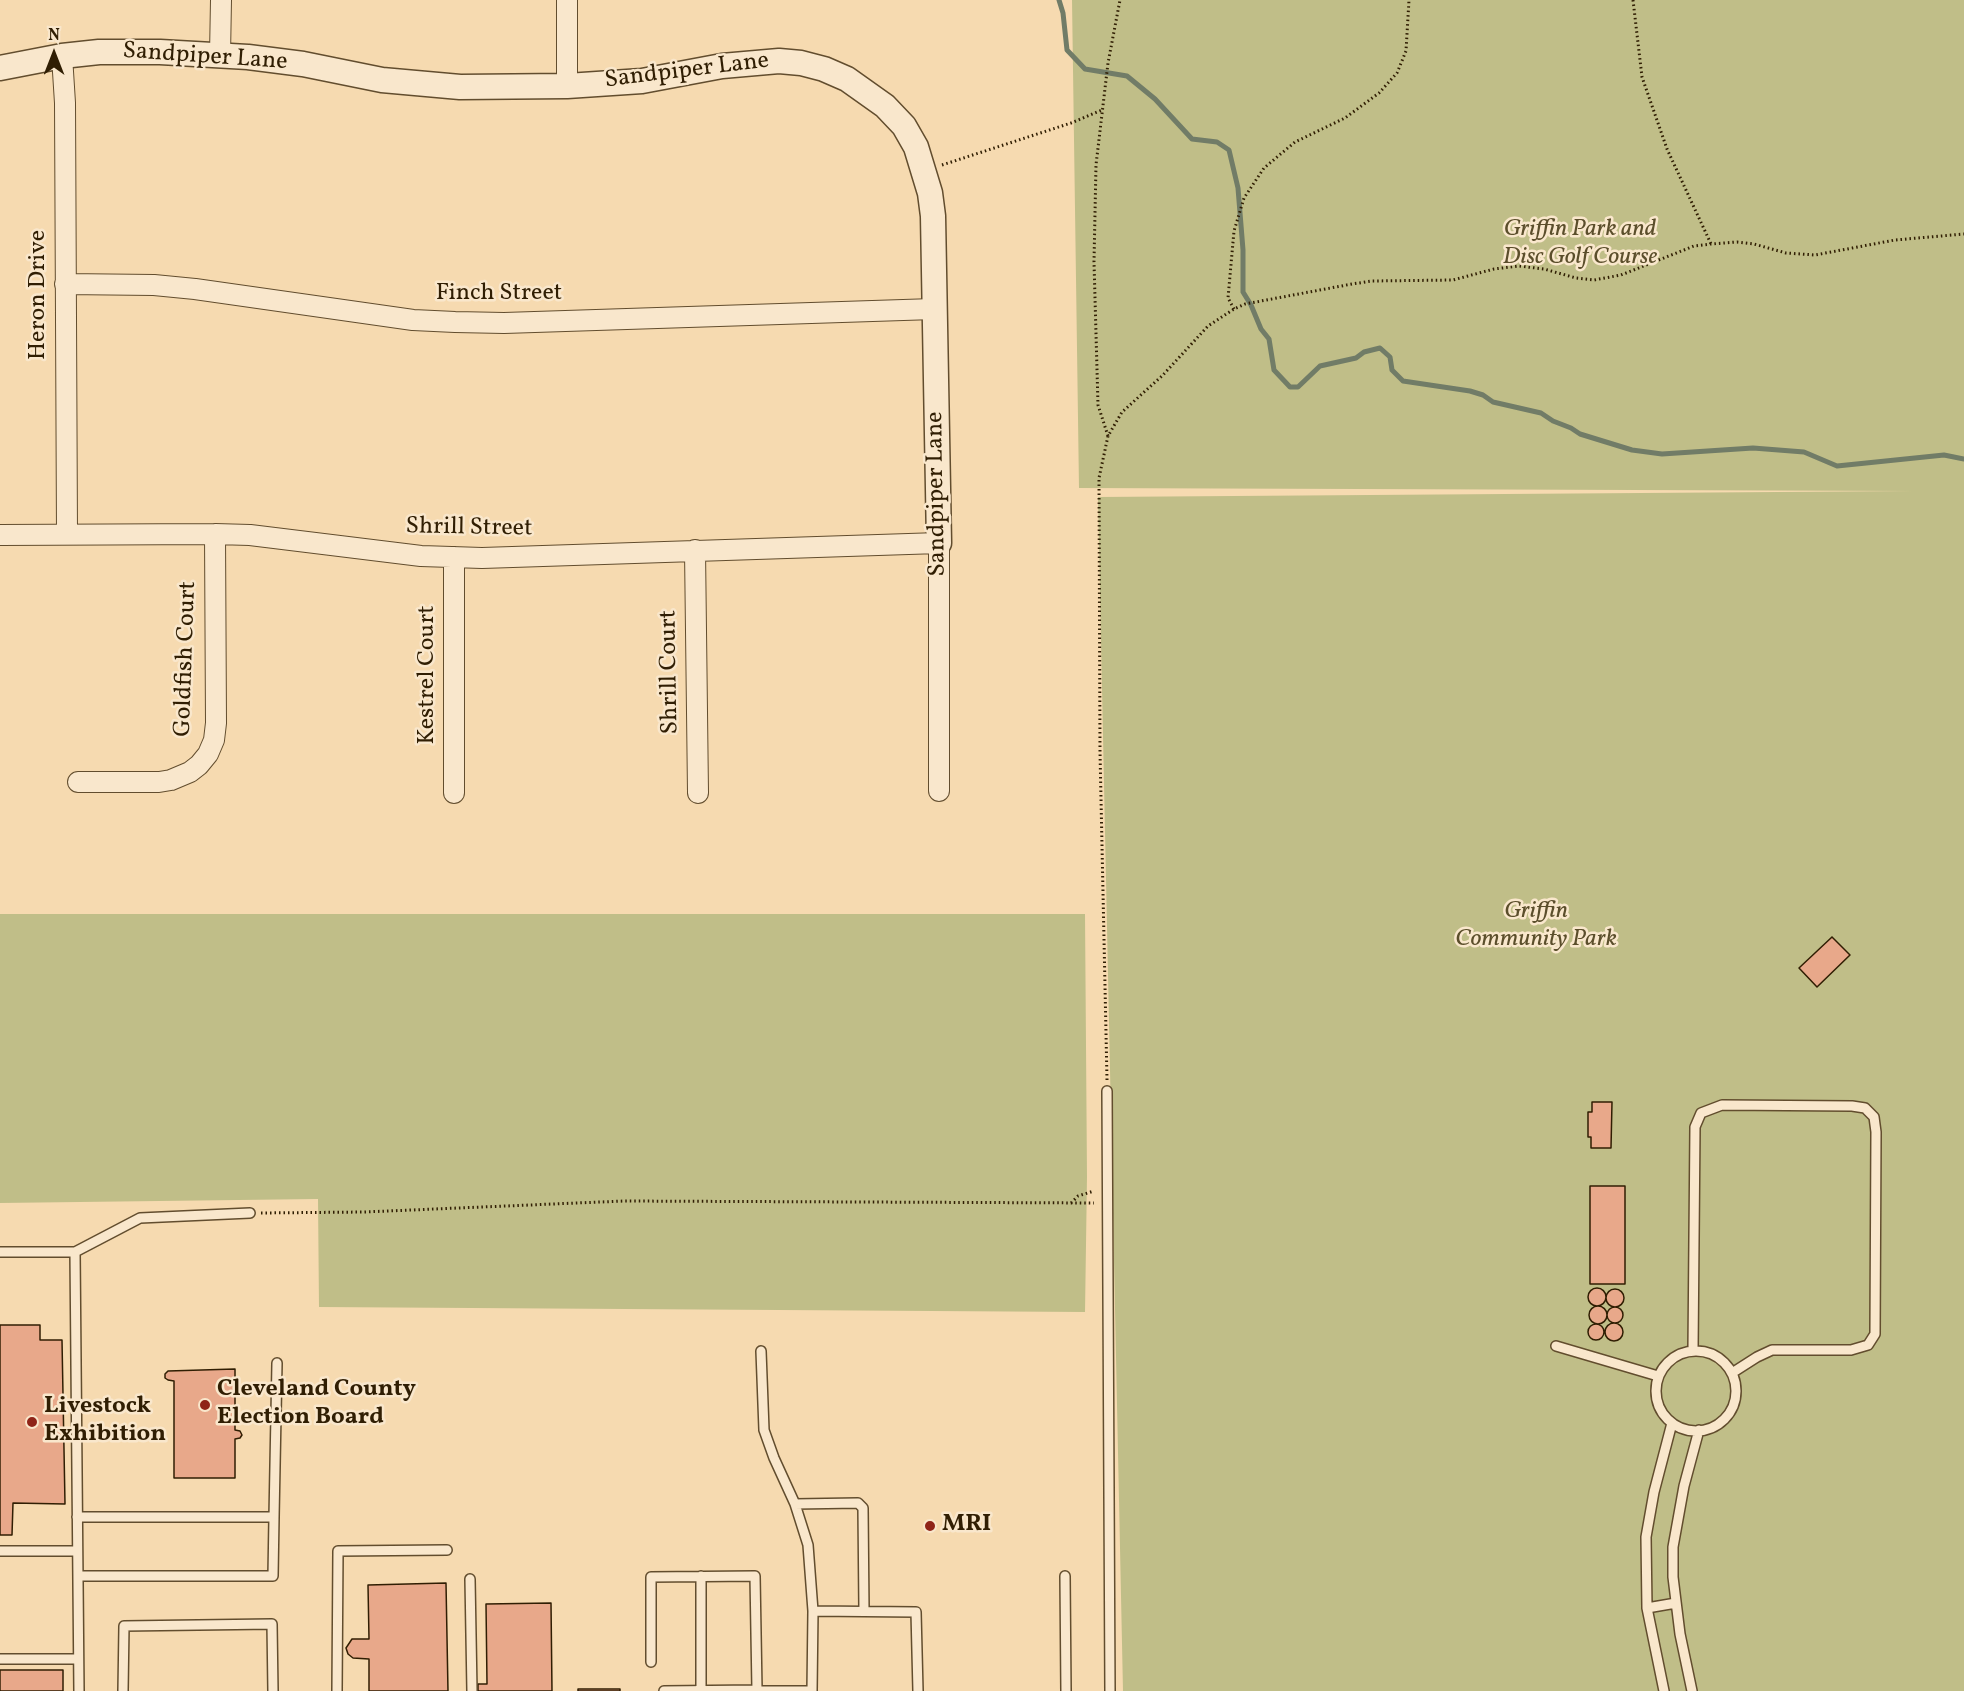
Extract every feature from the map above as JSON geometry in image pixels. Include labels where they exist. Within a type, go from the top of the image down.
[{"type":"street","points":[[220,55],[221,0]]},
{"type":"street","points":[[567,0],[567,86]]},
{"type":"street","name":"Sandpiper Lane","points":[[0,68],[62,56],[119,51],[220,55],[303,64],[402,83],[497,88],[642,81],[753,62],[779,61],[801,63],[847,78],[885,106],[904,126],[916,147],[925,171],[933,216],[939,543],[939,791]]},
{"type":"street","name":"Heron Drive","points":[[62,56],[67,534]]},
{"type":"street","name":"Finch Street","points":[[65,284],[154,285],[413,320],[455,322],[504,323],[934,309]]},
{"type":"street","name":"Shrill Street","points":[[0,535],[214,534],[260,536],[421,556],[454,557],[939,543]]},
{"type":"street","name":"Goldfish Court","points":[[78,782],[171,780],[190,772],[208,754],[214,740],[216,713],[214,534]]},
{"type":"street","name":"Shrill Court","points":[[695,550],[698,793]]},
{"type":"street","name":"Kestrel Court","points":[[454,557],[454,793]]},
{"type":"lane","points":[[1107,1091],[1110,1691]]},
{"type":"lane","points":[[1693,1350],[1695,1127],[1701,1113],[1722,1105],[1865,1108],[1874,1117],[1875,1131],[1875,1334],[1868,1345],[1851,1350],[1772,1350],[1732,1373]]},
{"type":"lane","points":[[0,1252],[75,1252],[140,1218],[250,1213]]},
{"type":"lane","points":[[75,1252],[79,1691]]},
{"type":"lane","points":[[1556,1346],[1658,1376]]},
{"type":"lane","points":[[1693,1350],[1705,1351],[1726,1363],[1736,1384],[1733,1407],[1726,1417],[1718,1425],[1699,1431],[1683,1429],[1672,1424],[1663,1414],[1657,1402],[1655,1389],[1658,1376],[1672,1358],[1682,1352],[1693,1350]]},
{"type":"lane","points":[[664,1691],[812,1691],[813,1611],[808,1545],[795,1504],[764,1431],[761,1351]]},
{"type":"lane","points":[[78,1576],[273,1576],[277,1363]]},
{"type":"lane","points":[[1664,1691],[1647,1608],[1646,1537],[1654,1492],[1672,1424]]},
{"type":"lane","points":[[1692,1691],[1680,1634],[1673,1547],[1684,1486],[1699,1431]]},
{"type":"lane","points":[[795,1504],[858,1503],[863,1508],[864,1611]]},
{"type":"lane","points":[[77,1517],[274,1517]]},
{"type":"lane","points":[[337,1691],[338,1551],[447,1550]]},
{"type":"lane","points":[[0,1551],[77,1551]]},
{"type":"lane","points":[[700,1576],[705,1691]]},
{"type":"lane","points":[[651,1662],[651,1577],[755,1576],[757,1690]]},
{"type":"lane","points":[[1065,1576],[1066,1691]]},
{"type":"lane","points":[[470,1579],[472,1691]]},
{"type":"lane","points":[[1647,1608],[1676,1603]]},
{"type":"lane","points":[[813,1611],[916,1611],[918,1691]]},
{"type":"lane","points":[[123,1691],[124,1626],[261,1624],[272,1624],[273,1691]]},
{"type":"lane","points":[[0,1659],[78,1659]]},
{"type":"path","points":[[1108,436],[1098,405],[1094,262],[1096,165],[1108,63],[1120,0]]},
{"type":"path","points":[[1233,309],[1228,298],[1234,231],[1244,198],[1264,168],[1295,142],[1346,118],[1379,93],[1397,73],[1406,51],[1409,0]]},
{"type":"path","points":[[1633,0],[1642,77],[1667,149],[1711,244]]},
{"type":"path","points":[[925,171],[1071,123],[1102,110]]},
{"type":"path","points":[[1107,1091],[1100,752],[1098,497],[1099,478],[1108,436],[1122,411],[1162,376],[1208,326],[1233,309],[1245,304],[1372,281],[1453,280],[1494,269],[1519,266],[1594,280],[1621,275],[1694,246],[1711,244],[1737,242],[1786,253],[1815,255],[1894,240],[1964,234]]},
{"type":"path","points":[[1070,1204],[1078,1196],[1108,1188]]},
{"type":"path","points":[[250,1213],[364,1212],[624,1201],[1108,1203]]},
{"type":"green space","name":"Griffin Community Park","points":[[1072,0],[1964,0],[1964,1691],[1123,1691],[1098,497],[1913,491],[1079,488]]},
{"type":"green space","points":[[0,914],[1085,914],[1087,1177],[1085,1312],[319,1307],[318,1199],[0,1203]]},
{"type":"building","points":[[1832,937],[1850,955],[1817,987],[1799,968]]},
{"type":"building","points":[[1592,1102],[1612,1102],[1611,1148],[1591,1148],[1591,1137],[1588,1137],[1588,1112],[1592,1112]]},
{"type":"building","points":[[1590,1186],[1625,1186],[1625,1284],[1590,1284]]},
{"type":"building","points":[[1597,1288],[1603,1291],[1606,1297],[1603,1303],[1597,1306],[1591,1303],[1588,1297],[1591,1291]]},
{"type":"building","points":[[1615,1289],[1621,1292],[1624,1298],[1621,1304],[1615,1307],[1609,1304],[1606,1298],[1609,1292]]},
{"type":"building","points":[[1598,1306],[1604,1309],[1607,1315],[1604,1321],[1598,1324],[1592,1321],[1589,1315],[1592,1309]]},
{"type":"building","points":[[1612,1307],[1618,1307],[1623,1315],[1621,1321],[1612,1323],[1607,1318],[1607,1312]]},
{"type":"building","points":[[1614,1323],[1620,1326],[1623,1332],[1620,1338],[1614,1341],[1608,1338],[1605,1332],[1608,1326]]},
{"type":"building","points":[[1593,1324],[1599,1324],[1604,1332],[1602,1338],[1593,1340],[1588,1335],[1588,1329]]},
{"type":"building","name":"Livestock Exhibition","points":[[0,1325],[40,1325],[40,1340],[62,1340],[65,1504],[13,1503],[12,1535],[0,1535]]},
{"type":"building","name":"Cleveland County Election Board","points":[[235,1369],[235,1430],[240,1431],[242,1435],[235,1439],[235,1478],[174,1478],[174,1381],[165,1378],[165,1374],[168,1371]]},
{"type":"building","points":[[446,1583],[448,1691],[369,1691],[369,1659],[353,1658],[348,1654],[346,1648],[352,1639],[369,1639],[368,1585]]},
{"type":"building","points":[[551,1603],[552,1691],[478,1691],[478,1684],[487,1684],[486,1604]]},
{"type":"building","points":[[0,1670],[63,1670],[63,1691],[0,1691]]},
{"type":"building","points":[[578,1689],[620,1689],[620,1691],[578,1691]]},
{"type":"waterway","points":[[1059,0],[1063,13],[1067,50],[1085,69],[1127,76],[1155,99],[1192,139],[1217,142],[1229,150],[1238,188],[1243,250],[1243,292],[1261,329],[1269,339],[1274,370],[1290,387],[1298,387],[1320,366],[1356,358],[1364,352],[1380,348],[1390,357],[1392,370],[1403,381],[1470,391],[1483,395],[1493,402],[1541,413],[1580,434],[1632,450],[1662,454],[1753,448],[1804,452],[1837,466],[1944,455],[1964,459]]},
{"type":"place","name":"Cleveland County Election Board","points":[[205,1405]]},
{"type":"place","name":"Livestock Exhibition","points":[[32,1422]]},
{"type":"place","name":"MRI","points":[[930,1526]]},
{"type":"park label","name":"Griffin Park and Disc Golf Course","points":[[1580,245]]}]
